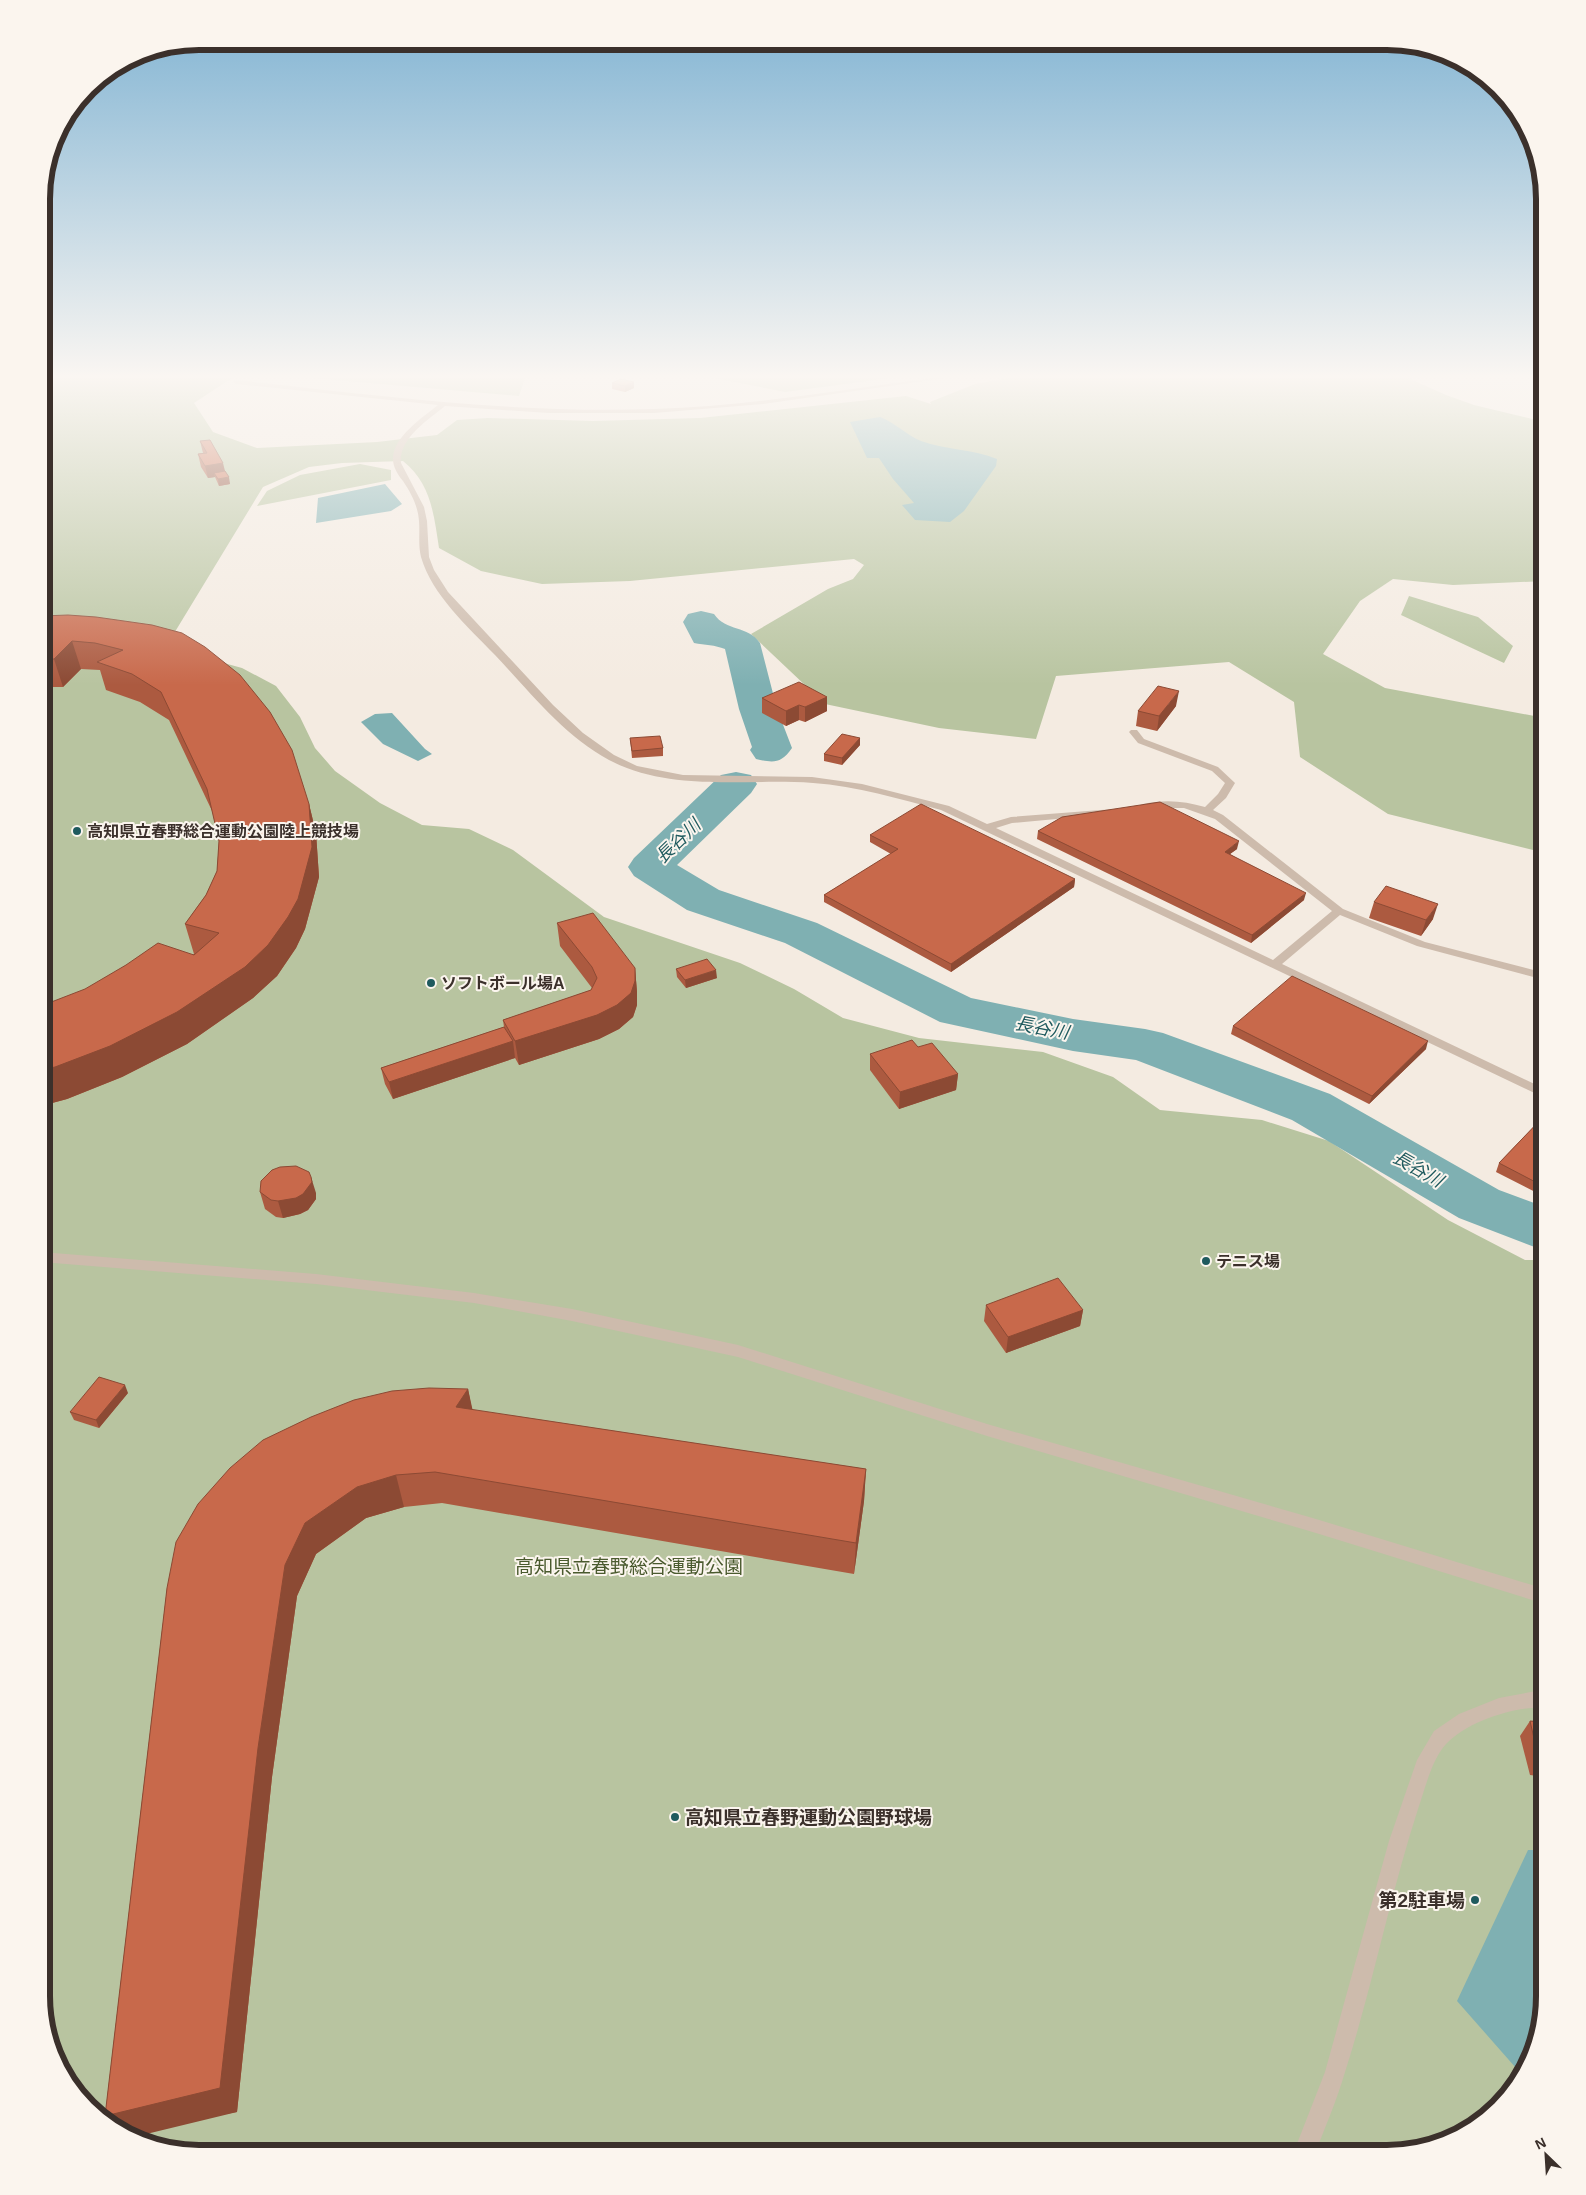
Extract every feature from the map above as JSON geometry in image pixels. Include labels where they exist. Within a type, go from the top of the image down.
[{"type":"street","points":[[406,480],[417,499],[422,514],[424,555],[431,575],[464,616],[540,696],[588,740],[612,758],[648,772],[684,778],[812,780],[886,793],[945,808],[989,827],[1536,1090]]},
{"type":"street","points":[[1134,732],[1141,741],[1215,769],[1230,783],[1222,796],[1207,811]]},
{"type":"street","points":[[1136,808],[1164,803],[1199,807],[1220,817],[1339,911],[1421,944],[1536,975]]},
{"type":"street","points":[[989,827],[1011,820],[1117,810]]},
{"type":"street","points":[[1274,965],[1339,911]]},
{"type":"street","points":[[50,1258],[316,1279],[474,1298],[572,1315],[738,1351],[987,1430],[1316,1526],[1536,1594]]},
{"type":"street","points":[[1307,2145],[1335,2072],[1398,1841],[1423,1766],[1440,1737],[1465,1720],[1499,1706],[1536,1699]]},
{"type":"green space","name":"高知県立春野総合運動公園","points":[[50,480],[278,480],[263,487],[170,640],[202,657],[242,668],[276,686],[300,717],[315,748],[335,771],[380,803],[422,825],[469,829],[513,850],[604,917],[740,963],[794,989],[843,1018],[919,1038],[1043,1052],[1113,1077],[1160,1110],[1262,1120],[1329,1141],[1448,1220],[1525,1260],[1536,1260],[1535,2016],[1525,2053],[1516,2071],[1492,2101],[1462,2125],[1426,2140],[1407,2144],[1387,2145],[189,2145],[151,2137],[133,2130],[108,2114],[81,2087],[61,2053],[51,2016]]},
{"type":"green space","points":[[289,480],[389,480],[257,506],[267,491]]},
{"type":"green space","name":"高知県立春野総合運動公園","points":[[421,480],[1536,480],[1536,581],[1453,585],[1393,579],[1360,601],[1323,654],[1385,688],[1536,716],[1536,851],[1388,814],[1300,757],[1294,702],[1229,662],[1056,676],[1036,739],[939,728],[825,704],[751,634],[828,589],[853,579],[864,565],[854,559],[630,581],[542,584],[481,571],[439,548],[433,512]]},
{"type":"green space","points":[[1409,596],[1478,617],[1513,646],[1504,663],[1401,615]]},
{"type":"water","points":[[894,480],[986,480],[964,511],[950,522],[915,520],[902,505],[914,503]]},
{"type":"water","points":[[385,484],[402,504],[391,511],[316,523],[318,498]]},
{"type":"water","points":[[392,713],[425,749],[432,754],[418,761],[383,744],[361,722],[375,714]]},
{"type":"water","points":[[1528,1850],[1536,1850],[1535,2016],[1525,2053],[1517,2069],[1457,2001]]},
{"type":"building","points":[[50,616],[96,617],[152,625],[182,633],[205,647],[240,675],[270,712],[292,750],[309,804],[312,847],[298,899],[288,917],[268,945],[245,967],[177,1012],[110,1046],[50,1068],[50,1003],[85,989],[126,965],[158,943],[194,955],[219,933],[185,924],[206,895],[217,871],[219,841],[207,789],[161,692],[132,674],[97,662],[123,650],[95,643],[72,641],[54,659],[50,659]]},
{"type":"building","points":[[799,682],[827,697],[805,707],[799,705],[786,711],[762,698]]},
{"type":"building","points":[[1158,686],[1179,691],[1159,716],[1138,711]]},
{"type":"building","points":[[842,734],[860,738],[842,758],[824,754]]},
{"type":"building","points":[[660,736],[663,748],[632,751],[630,738]]},
{"type":"building","points":[[1160,802],[1239,841],[1225,852],[1306,893],[1252,935],[1038,831],[1062,817]]},
{"type":"building","points":[[921,804],[1075,879],[951,964],[824,895],[898,849],[870,835]]},
{"type":"building","points":[[1386,886],[1438,904],[1426,920],[1374,902]]},
{"type":"building","points":[[593,913],[635,968],[635,981],[631,993],[617,1005],[597,1015],[515,1041],[503,1020],[591,990],[597,978],[592,967],[557,923]]},
{"type":"building","points":[[707,959],[716,970],[685,980],[676,969]]},
{"type":"building","points":[[1292,976],[1428,1041],[1372,1096],[1233,1026]]},
{"type":"building","points":[[504,1027],[513,1041],[389,1082],[381,1068]]},
{"type":"building","points":[[912,1040],[918,1047],[932,1043],[958,1074],[900,1092],[870,1054]]},
{"type":"building","points":[[1536,1124],[1536,1182],[1499,1163]]},
{"type":"building","points":[[296,1166],[309,1172],[311,1177],[312,1182],[303,1194],[296,1198],[278,1201],[271,1200],[260,1192],[261,1181],[272,1170],[280,1167]]},
{"type":"building","points":[[1058,1278],[1083,1310],[1008,1337],[986,1305]]},
{"type":"building","points":[[99,1377],[125,1385],[96,1420],[70,1412]]},
{"type":"building","points":[[429,1388],[468,1389],[456,1407],[866,1469],[856,1543],[435,1472],[396,1475],[357,1487],[305,1523],[285,1565],[258,1748],[220,2088],[109,2115],[106,2112],[167,1588],[176,1542],[198,1504],[230,1468],[263,1440],[311,1417],[354,1400],[392,1391]]},
{"type":"building","points":[[1530,1721],[1536,1721],[1536,1747]]},
{"type":"waterway","name":"長谷川","points":[[701,622],[707,635],[719,634],[742,643],[758,709],[772,748],[770,750]]},
{"type":"waterway","name":"長谷川","points":[[736,784],[650,867],[703,900],[801,933],[957,1011],[1073,1035],[1145,1045],[1311,1107],[1479,1204],[1536,1226]]},
{"type":"place","name":"高知県立春野総合運動公園陸上競技場","points":[[77,831]]},
{"type":"place","name":"ソフトボール場A","points":[[431,983]]},
{"type":"place","name":"テニス場","points":[[1206,1261]]},
{"type":"place","name":"高知県立春野運動公園野球場","points":[[675,1817]]},
{"type":"place","name":"第2駐車場","points":[[1475,1900]]}]
